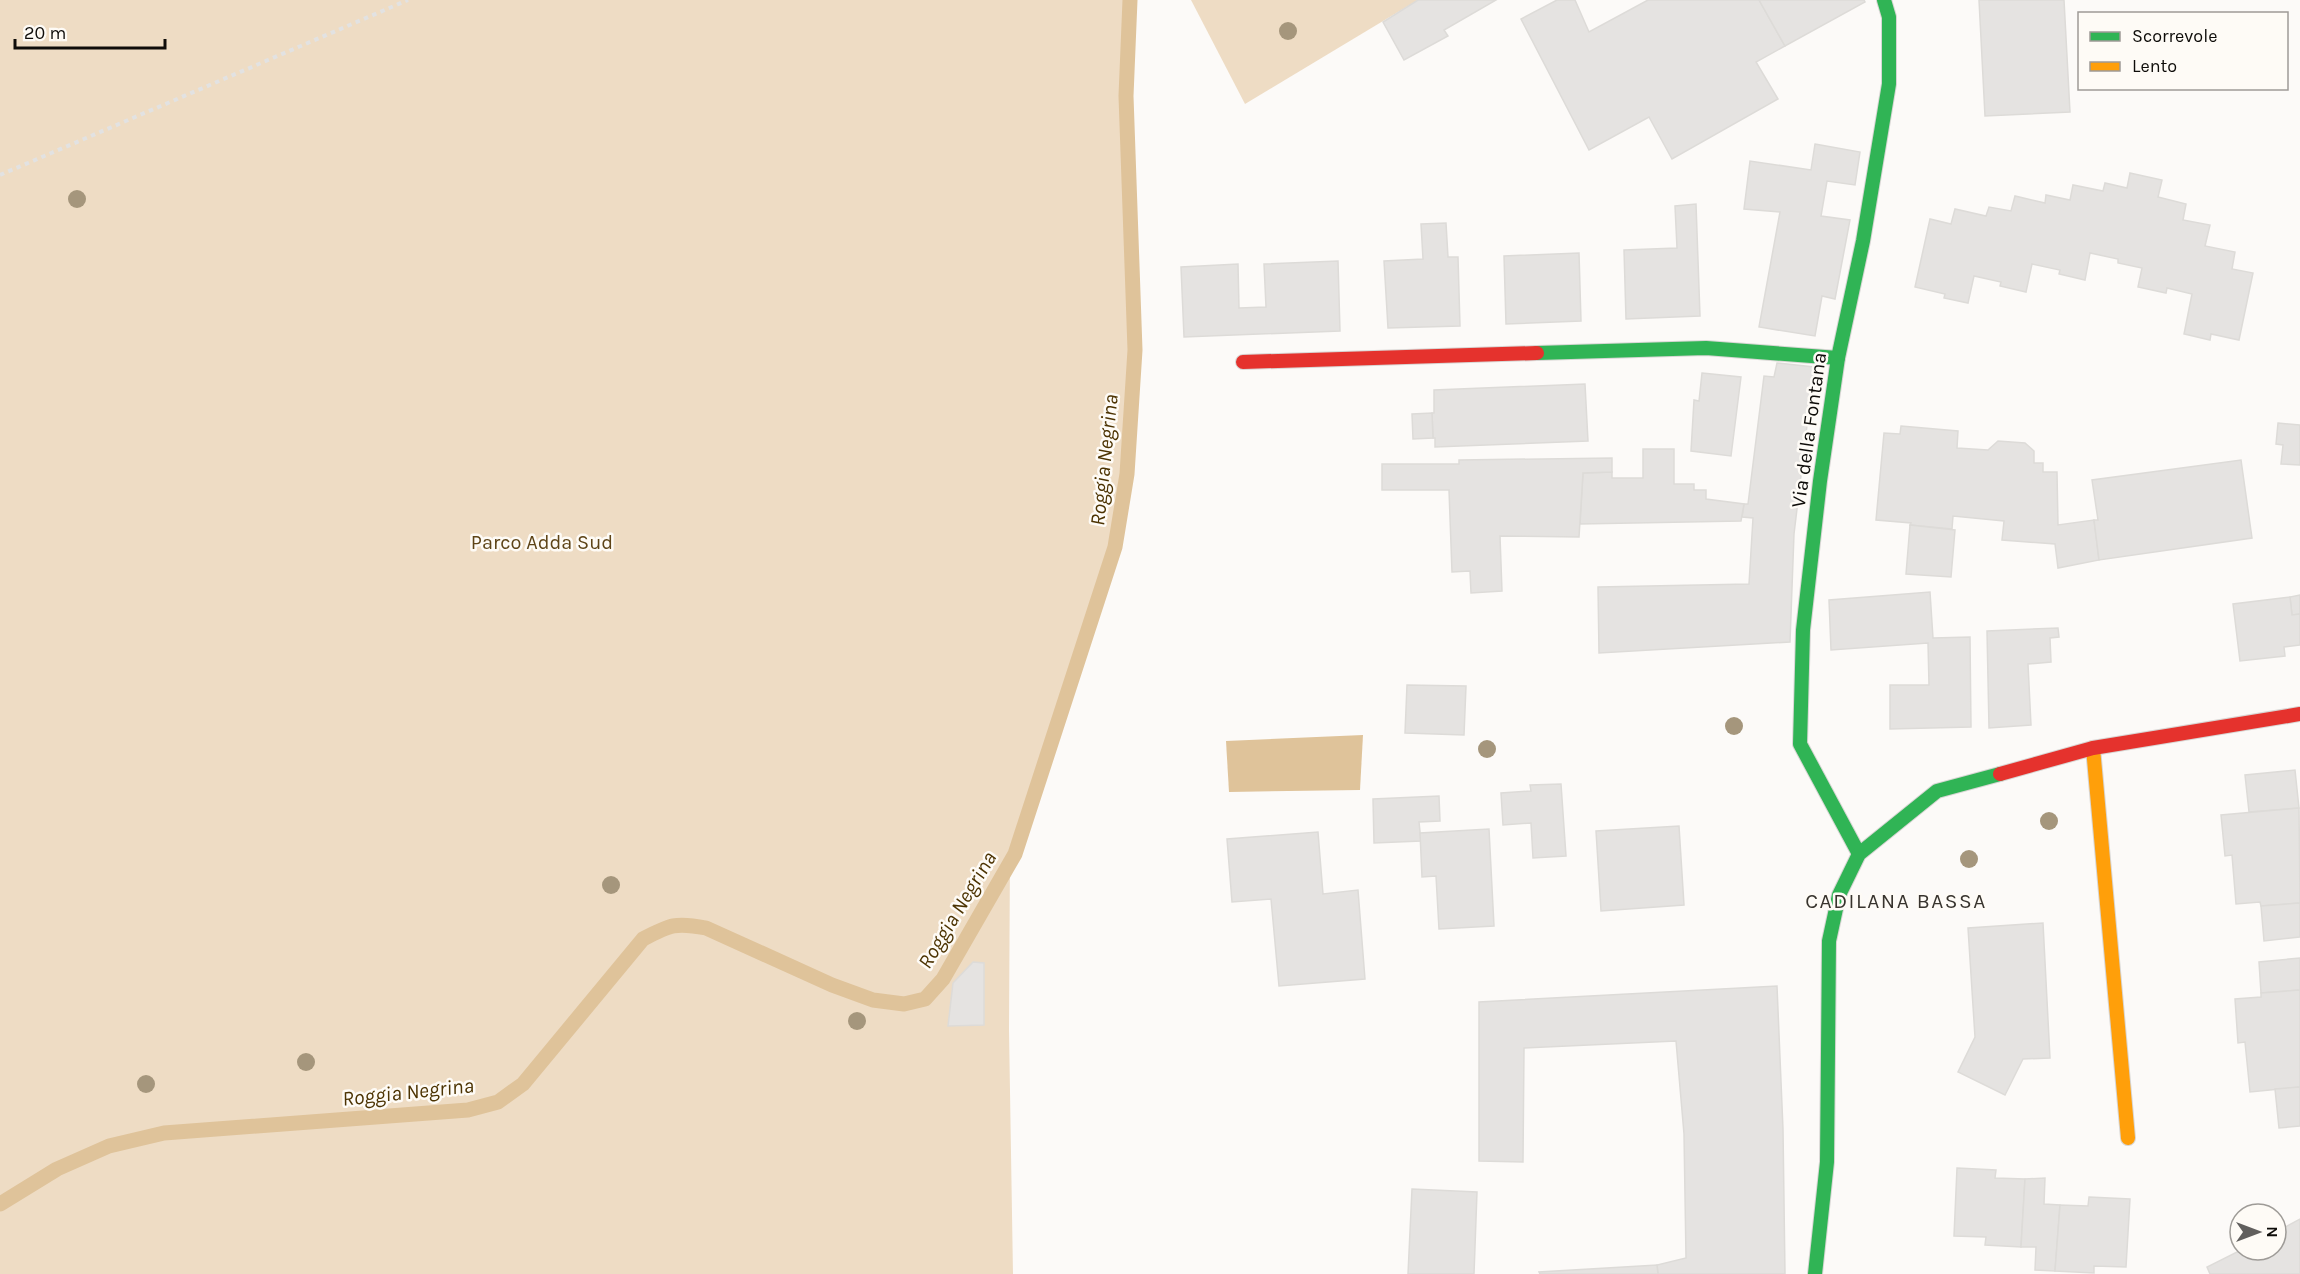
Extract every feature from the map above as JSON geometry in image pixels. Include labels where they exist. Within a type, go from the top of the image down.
[{"type":"street","name":"Via della Fontana","points":[[1859,854],[1800,744],[1803,630],[1820,481],[1838,358],[1863,242],[1889,84],[1889,17],[1884,0]]},
{"type":"street","points":[[1243,362],[1706,348],[1838,358]]},
{"type":"street","points":[[1815,1274],[1827,1162],[1829,940],[1839,895],[1859,854],[1937,791],[2093,748],[2300,714]]},
{"type":"street","points":[[2093,748],[2128,1138]]},
{"type":"path","points":[[0,175],[408,0]]},
{"type":"green space","name":"Parco Adda Sud","points":[[0,0],[1125,0],[1122,97],[1132,350],[1123,476],[1112,545],[1010,851],[1009,1030],[1013,1274],[0,1274]]},
{"type":"green space","points":[[1191,0],[1418,0],[1245,104]]},
{"type":"shaded area","points":[[1363,735],[1360,790],[1229,792],[1226,741]]},
{"type":"building","points":[[1418,0],[1496,0],[1444,30],[1448,36],[1404,60],[1383,22]]},
{"type":"building","points":[[1557,0],[1575,0],[1589,32],[1648,0],[1759,0],[1785,46],[1756,62],[1778,99],[1672,159],[1649,117],[1589,150],[1521,19]]},
{"type":"building","points":[[1759,0],[1864,0],[1865,2],[1785,46]]},
{"type":"building","points":[[1979,0],[2064,0],[2070,112],[1985,116]]},
{"type":"building","points":[[1815,144],[1860,152],[1855,185],[1827,181],[1821,216],[1850,220],[1835,299],[1822,296],[1815,336],[1759,327],[1780,212],[1744,209],[1750,161],[1811,170]]},
{"type":"building","points":[[2130,173],[2162,180],[2158,197],[2186,204],[2183,220],[2210,225],[2205,246],[2235,252],[2232,269],[2253,273],[2239,340],[2211,334],[2210,340],[2184,334],[2192,294],[2167,288],[2166,293],[2138,287],[2142,268],[2118,263],[2118,259],[2090,253],[2085,280],[2059,274],[2060,270],[2032,264],[2026,292],[2000,286],[2001,282],[1974,276],[1968,303],[1944,298],[1945,294],[1915,287],[1930,219],[1951,224],[1955,209],[1986,216],[1989,207],[2011,211],[2015,196],[2045,203],[2046,195],[2070,200],[2073,185],[2103,191],[2105,183],[2127,188]]},
{"type":"building","points":[[1696,204],[1700,316],[1626,319],[1624,250],[1677,248],[1675,206]]},
{"type":"building","points":[[1446,223],[1448,257],[1458,257],[1460,326],[1388,328],[1384,261],[1423,259],[1421,224]]},
{"type":"building","points":[[1579,253],[1581,321],[1506,324],[1504,256]]},
{"type":"building","points":[[1338,261],[1340,331],[1184,337],[1181,267],[1238,264],[1239,308],[1266,307],[1264,264]]},
{"type":"building","points":[[1777,363],[1814,367],[1794,534],[1790,642],[1599,653],[1598,587],[1749,584],[1753,518],[1742,517],[1744,504],[1748,504],[1764,376],[1774,377]]},
{"type":"building","points":[[1702,373],[1741,377],[1731,456],[1691,451],[1694,400],[1699,401]]},
{"type":"building","points":[[1585,384],[1588,441],[1435,447],[1432,413],[1434,413],[1434,390]]},
{"type":"building","points":[[1432,413],[1433,438],[1413,439],[1412,414]]},
{"type":"building","points":[[2278,423],[2300,425],[2300,465],[2281,464],[2283,445],[2276,444]]},
{"type":"building","points":[[1901,426],[1958,431],[1957,448],[1988,450],[1998,441],[2025,443],[2034,451],[2034,463],[2043,463],[2043,472],[2057,472],[2058,525],[2094,520],[2099,560],[2058,568],[2055,544],[2002,540],[2004,521],[1953,516],[1952,529],[1876,520],[1884,433],[1900,434]]},
{"type":"building","points":[[1643,449],[1674,449],[1674,484],[1694,484],[1694,490],[1706,490],[1706,499],[1744,504],[1741,521],[1580,524],[1583,473],[1612,472],[1612,478],[1643,478]]},
{"type":"building","points":[[1612,458],[1612,472],[1583,473],[1579,537],[1500,536],[1502,591],[1471,593],[1470,571],[1452,572],[1449,490],[1382,490],[1382,464],[1459,464],[1459,460]]},
{"type":"building","points":[[2241,460],[2252,538],[2099,560],[2094,520],[2098,520],[2092,480]]},
{"type":"building","points":[[1910,525],[1955,530],[1951,577],[1906,574]]},
{"type":"building","points":[[1930,592],[1933,638],[1970,637],[1971,727],[1890,729],[1890,685],[1929,685],[1928,643],[1831,650],[1829,600]]},
{"type":"building","points":[[2300,595],[2300,614],[2292,615],[2290,597]]},
{"type":"building","points":[[2290,597],[2292,615],[2300,614],[2300,645],[2284,647],[2285,656],[2240,661],[2233,604]]},
{"type":"building","points":[[2058,628],[2059,637],[2050,638],[2051,662],[2028,664],[2031,725],[1989,728],[1987,631]]},
{"type":"building","points":[[1407,685],[1466,686],[1464,735],[1405,733]]},
{"type":"building","points":[[2295,770],[2299,808],[2249,812],[2245,775]]},
{"type":"building","points":[[1561,784],[1566,856],[1533,858],[1531,823],[1503,825],[1501,793],[1531,791],[1530,785]]},
{"type":"building","points":[[1439,796],[1440,821],[1419,822],[1421,841],[1374,843],[1373,799]]},
{"type":"building","points":[[2299,808],[2300,903],[2261,906],[2260,902],[2236,904],[2232,855],[2225,856],[2221,815]]},
{"type":"building","points":[[1679,826],[1684,905],[1601,911],[1596,831]]},
{"type":"building","points":[[1489,829],[1494,926],[1439,929],[1436,876],[1422,877],[1420,833]]},
{"type":"building","points":[[1318,832],[1323,894],[1358,890],[1365,979],[1279,986],[1271,899],[1232,902],[1227,839]]},
{"type":"building","points":[[2300,903],[2300,937],[2264,941],[2261,906]]},
{"type":"building","points":[[2043,923],[2050,1058],[2023,1059],[2005,1095],[1958,1072],[1975,1037],[1968,928]]},
{"type":"building","points":[[2300,958],[2300,990],[2261,993],[2259,962]]},
{"type":"building","points":[[973,962],[984,963],[984,1025],[948,1026],[953,983]]},
{"type":"building","points":[[1777,986],[1783,1129],[1785,1274],[1658,1274],[1657,1265],[1686,1258],[1684,1134],[1676,1041],[1524,1048],[1523,1162],[1479,1161],[1479,1002]]},
{"type":"building","points":[[2300,990],[2300,1087],[2250,1092],[2245,1042],[2238,1043],[2235,999],[2261,997],[2261,993]]},
{"type":"building","points":[[2300,1087],[2300,1126],[2279,1128],[2275,1089]]},
{"type":"building","points":[[1957,1168],[1996,1170],[1995,1178],[2025,1179],[2021,1247],[1985,1245],[1986,1237],[1954,1236]]},
{"type":"building","points":[[2045,1178],[2044,1204],[2060,1205],[2055,1271],[2035,1270],[2036,1247],[2021,1247],[2025,1179]]},
{"type":"building","points":[[1412,1189],[1477,1192],[1474,1274],[1408,1274]]},
{"type":"building","points":[[2089,1197],[2130,1199],[2126,1267],[2094,1266],[2094,1273],[2055,1271],[2060,1205],[2088,1206]]},
{"type":"building","points":[[2300,1219],[2300,1274],[2210,1274],[2207,1267],[2228,1256],[2228,1262],[2288,1262],[2288,1226]]},
{"type":"building","points":[[1657,1265],[1658,1274],[1540,1274],[1539,1272]]},
{"type":"waterway","name":"Roggia Negrina","points":[[0,1204],[57,1169],[109,1146],[164,1133],[468,1110],[498,1102],[523,1084],[643,939],[673,926],[687,925],[706,928],[832,985],[873,1000],[904,1004],[925,999],[943,979],[1015,854],[1115,547],[1127,474],[1135,350],[1126,96],[1130,0]]},
{"type":"traffic: fast","points":[[1859,854],[1800,744],[1803,630],[1820,481],[1838,358],[1863,241],[1889,84],[1889,17],[1884,0]]},
{"type":"traffic: fast","points":[[1537,353],[1706,348],[1838,358]]},
{"type":"traffic: fast","points":[[1815,1274],[1827,1162],[1829,941],[1839,895],[1859,854],[1937,791],[2000,774]]},
{"type":"traffic: slow","points":[[2093,748],[2128,1138]]},
{"type":"traffic: jam","points":[[1243,362],[1537,353]]},
{"type":"traffic: jam","points":[[2000,774],[2093,748],[2300,714]]},
{"type":"district","name":"CADILANA BASSA","points":[[1896,901]]}]
